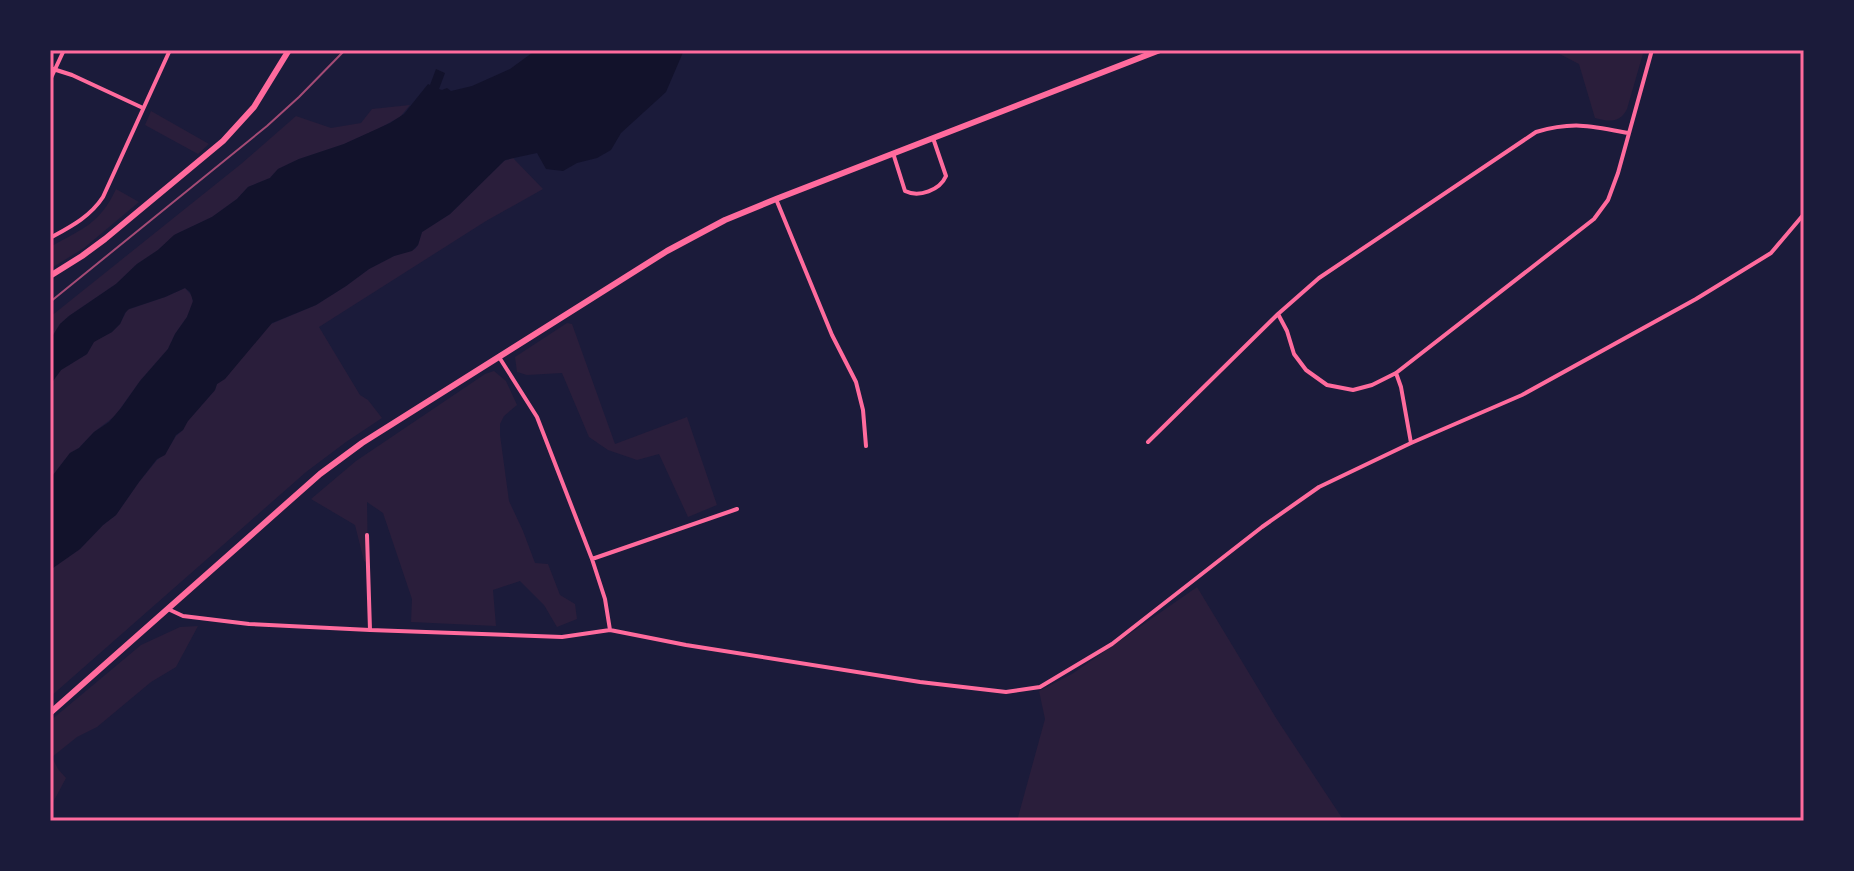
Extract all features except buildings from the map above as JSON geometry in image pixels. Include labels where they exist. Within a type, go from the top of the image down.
[{"type":"main road","points":[[50,276],[105,239],[223,141],[254,107],[289,50]]},
{"type":"main road","points":[[50,713],[320,474],[362,443],[667,251],[725,220],[776,199],[1160,50]]},
{"type":"street","points":[[50,80],[52,69],[64,50]]},
{"type":"street","points":[[50,238],[84,218],[99,204],[170,50]]},
{"type":"street","points":[[1278,314],[1294,354],[1306,370],[1327,385],[1353,390],[1396,373],[1594,219],[1608,200],[1618,173],[1652,50]]},
{"type":"street","points":[[52,69],[144,108]]},
{"type":"street","points":[[1148,442],[1319,278],[1536,132],[1557,125],[1583,124],[1628,133]]},
{"type":"street","points":[[893,153],[905,191],[915,194],[931,190],[946,176],[933,138]]},
{"type":"street","points":[[776,199],[836,346],[856,382],[863,410],[866,446]]},
{"type":"street","points":[[168,609],[183,616],[249,624],[370,630],[562,637],[610,630],[920,682],[1006,692],[1040,687],[1112,644],[1262,527],[1319,487],[1522,395],[1729,279],[1771,253],[1804,214]]},
{"type":"street","points":[[499,357],[537,417],[592,559],[605,599],[610,630]]},
{"type":"street","points":[[1396,373],[1411,443]]},
{"type":"street","points":[[592,559],[737,509]]},
{"type":"street","points":[[367,535],[370,630]]},
{"type":"shaded area","points":[[536,50],[684,50],[666,92],[621,133],[611,150],[563,171],[546,169],[537,153],[505,160],[450,214],[422,232],[418,245],[412,251],[369,269],[316,305],[272,323],[225,379],[217,384],[116,515],[80,549],[50,570],[50,479],[70,453],[109,422],[121,408],[168,349],[193,301],[185,288],[129,309],[112,332],[94,342],[87,354],[61,370],[50,385],[50,340],[60,324],[116,284],[174,235],[212,217],[248,187],[270,178],[278,169],[299,159],[344,144],[404,114],[430,85],[436,69],[445,73],[439,89],[451,91],[472,86],[510,69]]},
{"type":"shaded area","points":[[1552,50],[1644,50],[1624,114],[1614,120],[1595,118],[1579,64]]},
{"type":"shaded area","points":[[410,105],[400,117],[378,129],[278,169],[270,178],[248,187],[212,217],[176,234],[116,284],[69,316],[50,340],[50,317],[296,116],[331,128],[361,123],[372,109]]},
{"type":"shaded area","points":[[151,111],[209,144],[198,154],[145,125]]},
{"type":"shaded area","points":[[513,158],[543,189],[486,221],[319,327],[360,395],[382,418],[306,472],[50,697],[50,570],[80,549],[116,515],[217,384],[271,324],[316,305],[369,269],[415,249],[422,232],[450,214],[504,161]]},
{"type":"shaded area","points":[[116,189],[139,202],[84,248],[50,269],[50,247],[97,218]]},
{"type":"shaded area","points":[[185,288],[192,296],[193,303],[168,349],[115,416],[70,453],[50,479],[50,385],[61,370],[87,354],[94,341],[112,332],[127,310]]},
{"type":"shaded area","points":[[567,323],[572,324],[615,444],[687,417],[717,505],[688,517],[659,454],[637,460],[608,450],[589,437],[562,373],[527,375],[517,372],[515,357]]},
{"type":"shaded area","points":[[494,371],[506,381],[517,405],[500,424],[509,501],[535,563],[548,564],[560,595],[575,604],[577,619],[557,627],[544,605],[520,581],[493,590],[496,626],[411,622],[412,599],[383,513],[367,502],[368,563],[364,561],[355,525],[311,499],[356,461],[485,374]]},
{"type":"shaded area","points":[[1197,587],[1276,718],[1344,821],[1017,821],[1045,719],[1039,691],[1072,674]]},
{"type":"shaded area","points":[[198,626],[176,667],[151,682],[97,727],[77,737],[52,757],[66,778],[50,808],[50,721],[141,645],[180,627]]},
{"type":"railway","points":[[50,302],[267,126],[345,50]]}]
